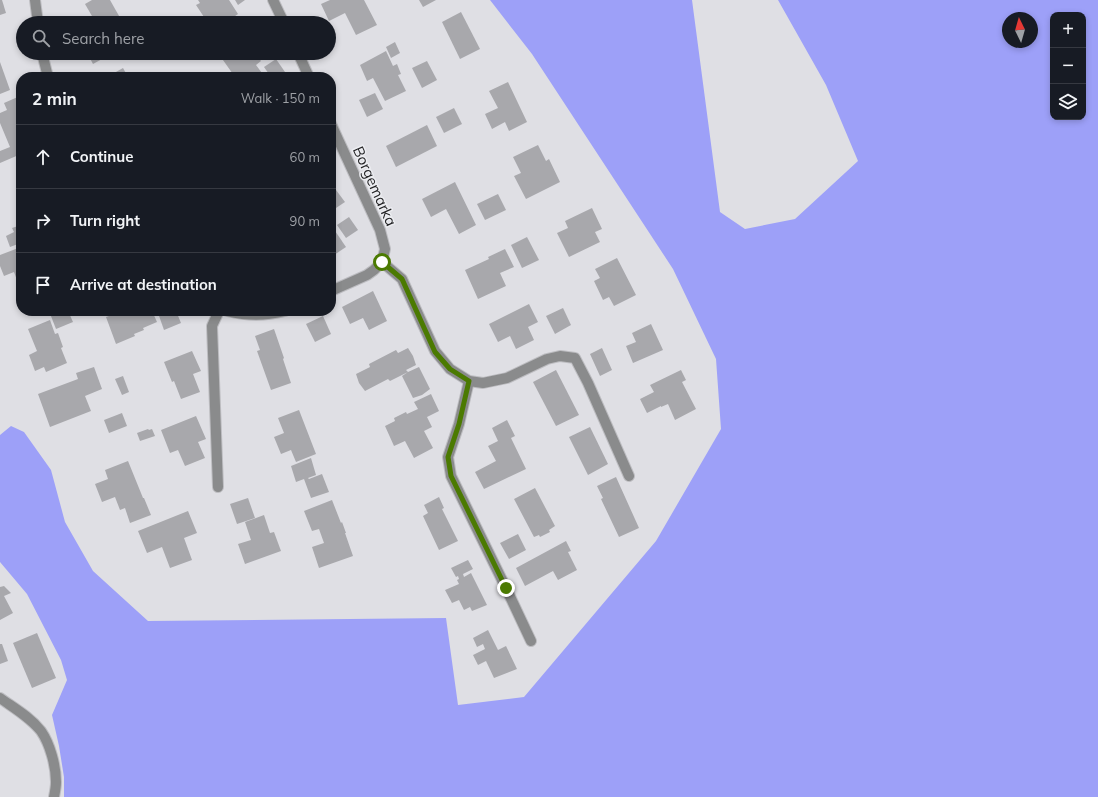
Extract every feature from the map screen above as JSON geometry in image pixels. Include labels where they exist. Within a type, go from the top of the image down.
[{"type":"street","points":[[36,0],[37,16]]},
{"type":"street","points":[[273,0],[281,16]]},
{"type":"street","points":[[44,60],[47,72]]},
{"type":"street","points":[[301,60],[307,72]]},
{"type":"street","name":"Borgemarka","points":[[336,135],[380,230],[385,249],[382,262]]},
{"type":"street","points":[[336,290],[367,275],[382,262],[402,279],[435,352],[450,369],[469,381],[483,383],[507,378],[547,359],[560,356],[575,358],[588,383],[629,476]]},
{"type":"street","points":[[217,316],[212,326],[218,487]]},
{"type":"street","points":[[469,381],[459,424],[448,457],[451,476],[531,642]]},
{"type":"street","points":[[0,698],[25,715],[41,732],[49,748],[54,766],[56,782],[54,797]]},
{"type":"shaded area","points":[[490,0],[692,0],[720,212],[745,229],[795,219],[858,161],[826,85],[778,0],[1098,0],[1098,797],[64,797],[64,777],[52,715],[67,680],[61,660],[27,594],[0,562],[0,435],[11,426],[24,432],[51,470],[65,522],[93,571],[148,621],[446,618],[458,705],[524,697],[656,541],[721,429],[716,359],[673,269],[532,54]]},
{"type":"building","points":[[0,0],[2,0],[6,13],[0,15]]},
{"type":"building","points":[[92,0],[110,0],[119,16],[92,16],[85,4]]},
{"type":"building","points":[[198,0],[229,0],[238,14],[235,16],[203,16],[196,5],[200,3]]},
{"type":"building","points":[[235,0],[245,0],[238,5]]},
{"type":"building","points":[[330,0],[364,0],[377,25],[356,35],[345,13],[336,18],[336,16],[327,16],[321,4]]},
{"type":"building","points":[[419,0],[436,0],[423,7]]},
{"type":"building","points":[[461,12],[480,49],[460,59],[442,22]]},
{"type":"building","points":[[395,42],[400,53],[391,58],[386,47]]},
{"type":"building","points":[[386,51],[393,66],[397,64],[401,74],[398,75],[406,91],[385,101],[373,78],[367,81],[360,65]]},
{"type":"building","points":[[91,60],[100,60],[93,64]]},
{"type":"building","points":[[223,60],[261,61],[256,65],[261,72],[231,72]]},
{"type":"building","points":[[277,60],[285,72],[268,72],[264,67]]},
{"type":"building","points":[[427,61],[437,80],[422,88],[412,68]]},
{"type":"building","points":[[0,62],[10,90],[0,94]]},
{"type":"building","points":[[123,68],[125,72],[116,72]]},
{"type":"building","points":[[508,82],[527,122],[509,131],[505,122],[492,129],[485,114],[498,108],[489,91]]},
{"type":"building","points":[[375,93],[383,109],[367,117],[359,100]]},
{"type":"building","points":[[16,98],[16,156],[0,163],[0,151],[10,147],[0,123],[0,113],[7,110],[4,103]]},
{"type":"building","points":[[454,108],[462,124],[444,133],[436,117]]},
{"type":"building","points":[[427,125],[437,146],[396,167],[386,146]]},
{"type":"building","points":[[538,145],[546,161],[549,159],[560,182],[526,199],[514,176],[521,173],[513,157]]},
{"type":"building","points":[[455,182],[476,225],[459,234],[446,209],[431,217],[422,199]]},
{"type":"building","points":[[336,190],[345,202],[336,208]]},
{"type":"building","points":[[498,194],[506,210],[485,220],[477,204]]},
{"type":"building","points":[[592,208],[602,229],[595,232],[600,242],[569,257],[557,233],[568,228],[565,221]]},
{"type":"building","points":[[349,217],[358,230],[346,238],[337,225]]},
{"type":"building","points":[[16,227],[16,245],[10,247],[6,236],[14,232],[12,228]]},
{"type":"building","points":[[336,232],[346,247],[336,254]]},
{"type":"building","points":[[527,237],[539,260],[522,268],[511,245]]},
{"type":"building","points":[[16,249],[16,277],[14,272],[4,276],[0,266],[0,255]]},
{"type":"building","points":[[505,249],[514,267],[500,273],[506,286],[478,299],[465,270],[489,259],[488,257]]},
{"type":"building","points":[[617,258],[636,295],[614,306],[609,297],[603,300],[594,281],[600,278],[595,269]]},
{"type":"building","points":[[373,291],[387,321],[369,330],[363,318],[350,324],[342,307]]},
{"type":"building","points":[[529,304],[538,322],[528,327],[534,340],[516,349],[510,336],[498,342],[489,324]]},
{"type":"building","points":[[563,308],[571,325],[555,334],[546,316]]},
{"type":"building","points":[[51,316],[70,316],[73,322],[56,329]]},
{"type":"building","points":[[154,316],[157,322],[143,328],[144,330],[134,334],[135,336],[116,344],[106,317]]},
{"type":"building","points":[[159,316],[178,316],[181,323],[164,330]]},
{"type":"building","points":[[323,316],[331,334],[315,342],[306,324]]},
{"type":"building","points":[[50,320],[55,334],[58,333],[63,347],[61,348],[67,363],[46,372],[44,367],[35,371],[29,355],[37,351],[28,329]]},
{"type":"building","points":[[651,324],[663,350],[633,363],[626,346],[636,342],[632,333]]},
{"type":"building","points":[[274,329],[291,383],[271,390],[257,351],[260,350],[255,336]]},
{"type":"building","points":[[408,348],[416,365],[406,370],[408,372],[390,381],[388,379],[365,391],[359,383],[356,374],[370,367],[369,364],[396,350],[398,353]]},
{"type":"building","points":[[602,348],[612,370],[600,376],[590,354]]},
{"type":"building","points":[[192,351],[201,371],[193,374],[200,392],[181,399],[164,362]]},
{"type":"building","points":[[94,367],[102,389],[85,396],[91,411],[50,427],[38,394],[78,379],[76,373]]},
{"type":"building","points":[[419,367],[430,389],[422,395],[413,398],[402,376]]},
{"type":"building","points":[[556,370],[579,415],[556,426],[533,382]]},
{"type":"building","points":[[681,370],[686,380],[682,382],[696,409],[675,420],[668,404],[647,413],[640,399],[654,392],[650,385]]},
{"type":"building","points":[[123,376],[129,392],[122,395],[115,379]]},
{"type":"building","points":[[431,394],[439,411],[427,417],[432,427],[424,431],[433,448],[414,458],[405,441],[394,446],[385,426],[395,421],[394,418],[406,412],[407,414],[418,409],[414,402]]},
{"type":"building","points":[[299,410],[316,454],[296,462],[291,450],[281,454],[274,437],[284,433],[278,418]]},
{"type":"building","points":[[122,413],[127,426],[109,433],[104,420]]},
{"type":"building","points":[[196,416],[206,439],[198,442],[205,458],[185,466],[178,450],[170,453],[161,430]]},
{"type":"building","points":[[507,420],[515,436],[511,438],[526,469],[484,489],[475,472],[496,461],[488,446],[498,441],[492,428]]},
{"type":"building","points":[[590,427],[608,464],[588,475],[569,437]]},
{"type":"building","points":[[152,429],[155,436],[140,441],[137,433]]},
{"type":"building","points":[[311,458],[316,475],[308,478],[309,479],[322,474],[329,492],[311,498],[304,479],[296,482],[291,466]]},
{"type":"building","points":[[128,461],[151,515],[130,523],[125,508],[120,510],[115,497],[102,502],[95,484],[108,479],[105,470]]},
{"type":"building","points":[[616,477],[639,528],[619,537],[601,499],[603,498],[597,486]]},
{"type":"building","points":[[535,488],[555,526],[549,530],[550,532],[540,537],[539,535],[534,537],[514,499]]},
{"type":"building","points":[[439,497],[444,508],[442,509],[458,541],[439,550],[423,516],[428,513],[424,505]]},
{"type":"building","points":[[248,498],[255,518],[237,524],[230,504]]},
{"type":"building","points":[[332,500],[341,523],[342,522],[353,556],[319,568],[312,547],[324,543],[319,529],[312,531],[304,511]]},
{"type":"building","points":[[188,511],[197,533],[184,538],[192,560],[170,568],[162,547],[147,553],[138,531]]},
{"type":"building","points":[[264,515],[270,533],[274,532],[281,551],[245,564],[238,544],[251,540],[245,522]]},
{"type":"building","points":[[518,534],[526,550],[509,559],[500,543]]},
{"type":"building","points":[[566,541],[571,551],[568,552],[577,570],[558,580],[553,571],[525,586],[516,568]]},
{"type":"building","points":[[468,560],[473,569],[463,574],[464,577],[471,573],[487,605],[472,611],[470,607],[464,610],[459,600],[452,603],[445,590],[459,584],[457,580],[459,579],[458,576],[456,577],[451,568]]},
{"type":"building","points":[[4,586],[11,593],[4,596],[13,613],[0,620],[0,587]]},
{"type":"building","points":[[488,630],[498,650],[506,646],[517,669],[494,678],[486,661],[478,665],[473,655],[485,649],[483,644],[477,647],[473,638]]},
{"type":"building","points":[[37,633],[56,678],[32,688],[13,643]]},
{"type":"building","points":[[0,644],[2,644],[8,661],[0,664]]},
{"type":"route","points":[[382,262],[402,279],[435,352],[450,369],[469,381],[459,424],[448,457],[451,476],[506,588]]}]
